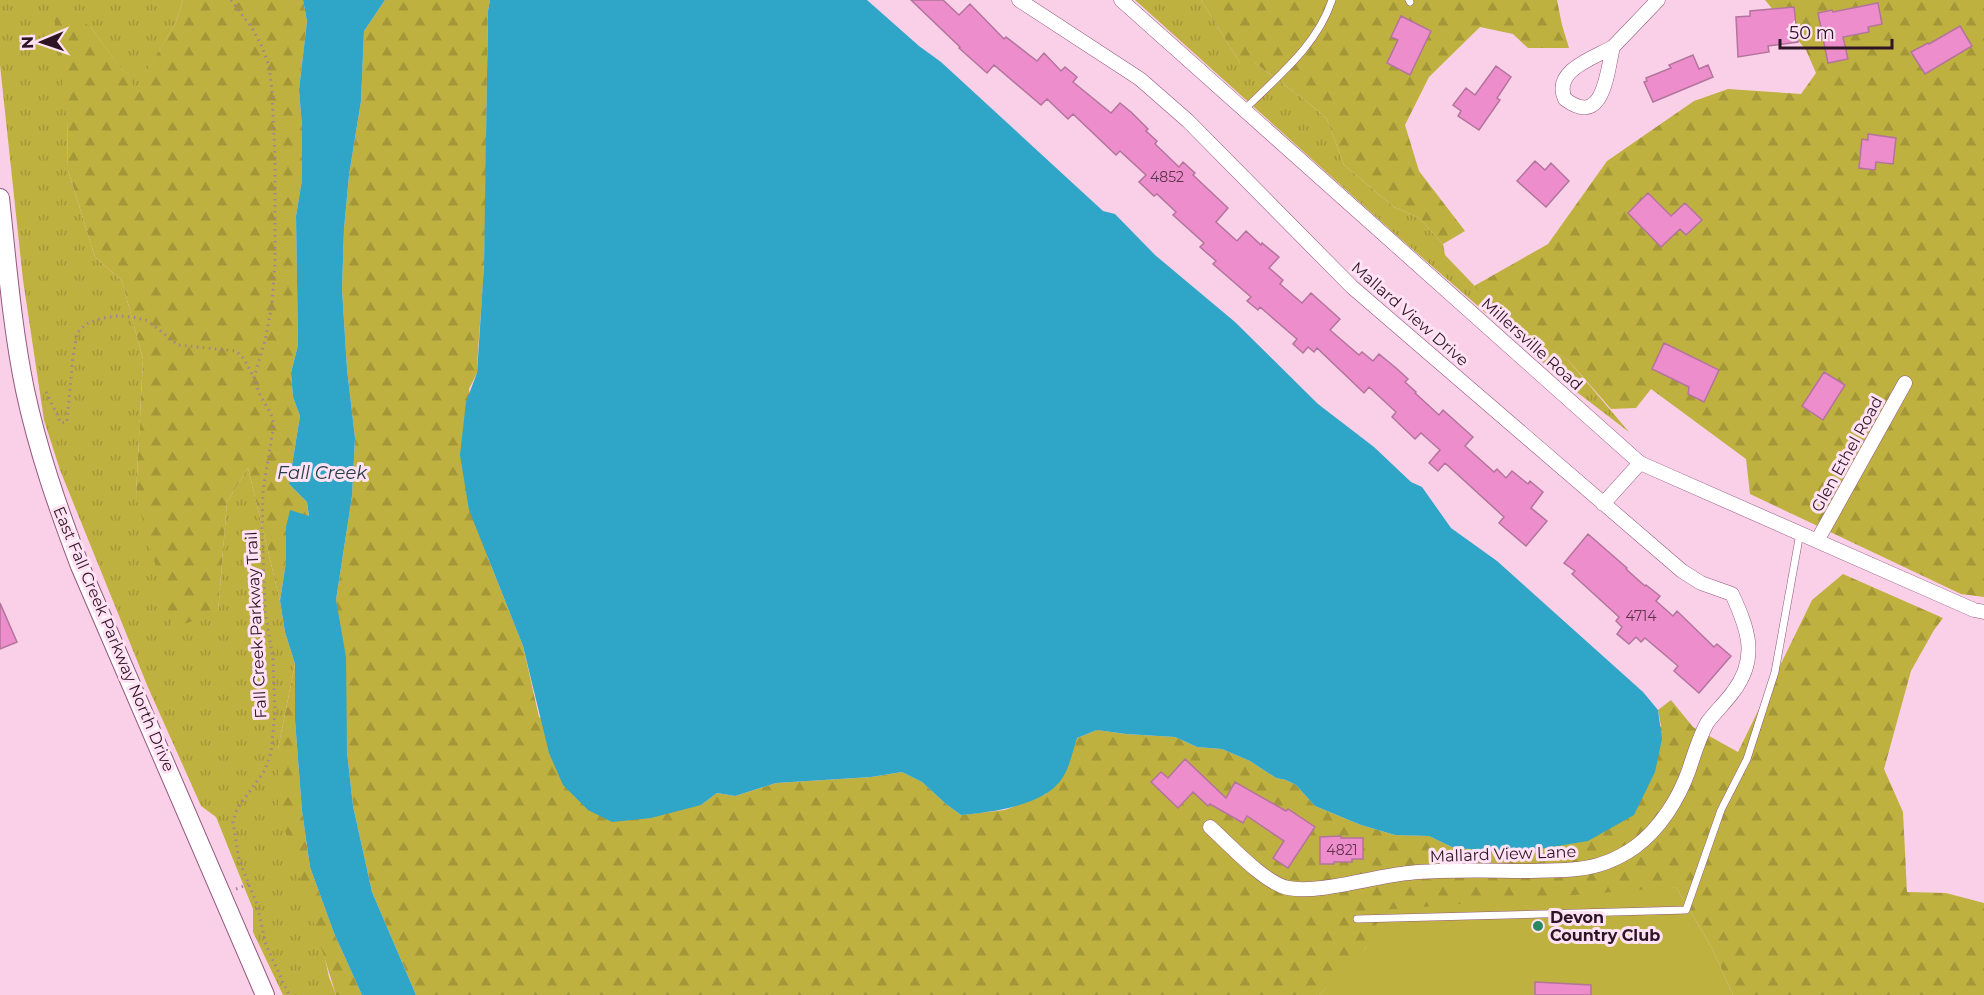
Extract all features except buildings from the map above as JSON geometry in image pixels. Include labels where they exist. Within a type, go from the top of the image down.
[{"type":"main road","name":"East Fall Creek Parkway North Drive","points":[[0,198],[15,330],[25,388],[41,455],[54,495],[80,566],[265,995]]},
{"type":"street","name":"Mallard View Drive","points":[[1018,0],[1140,79],[1188,121],[1352,287],[1682,571],[1701,583],[1732,594],[1745,624],[1749,642],[1747,665]]},
{"type":"street","name":"Millersville Road","points":[[1121,0],[1640,463],[1974,610],[1984,612]]},
{"type":"street","points":[[1613,47],[1603,89],[1594,104],[1587,108],[1581,107],[1565,99],[1563,81],[1569,72],[1613,47],[1658,0]]},
{"type":"street","name":"Glen Ethel Road","points":[[1817,541],[1905,383]]},
{"type":"street","points":[[1603,504],[1640,463]]},
{"type":"street","name":"Mallard View Lane","points":[[1210,827],[1265,877],[1290,888],[1330,886],[1409,873],[1569,870],[1600,864],[1636,846],[1659,824],[1681,786],[1708,723],[1736,687],[1747,665]]},
{"type":"lane","points":[[1244,110],[1309,44],[1320,28],[1332,0]]},
{"type":"lane","points":[[1357,919],[1686,910],[1721,810],[1747,759],[1775,672],[1800,534]]},
{"type":"path","points":[[231,0],[252,28],[261,45],[269,65],[272,102],[275,158],[275,264],[272,304],[265,340],[254,377]]},
{"type":"path","name":"Fall Creek Parkway Trail","points":[[46,392],[61,423],[68,422],[77,333],[86,324],[102,318],[133,317],[148,321],[178,345],[236,351],[244,358],[271,414],[274,424],[263,490],[262,528],[263,585],[273,660],[275,712],[271,753],[265,770],[237,809],[233,822],[239,860],[257,904],[266,945],[289,995]]},
{"type":"green space","points":[[0,0],[183,0],[176,22],[136,90],[90,26],[67,119],[68,170],[95,257],[122,281],[143,359],[136,496],[218,612],[227,502],[248,468],[280,601],[285,632],[295,664],[278,749],[329,977],[336,995],[283,995],[253,932],[253,909],[216,817],[201,806],[147,685],[60,470],[44,420],[23,280],[0,65]]},
{"type":"green space","points":[[183,0],[303,0],[307,21],[299,90],[302,180],[296,216],[298,345],[291,373],[293,397],[300,416],[289,484],[307,502],[309,517],[286,527],[286,562],[280,601],[248,468],[227,502],[218,612],[173,628],[136,496],[143,359],[122,281],[95,257],[68,170],[67,119],[53,9],[90,26],[136,89],[176,22]]},
{"type":"green space","points":[[385,0],[490,0],[483,277],[477,373],[469,389],[488,558],[523,646],[539,717],[701,805],[717,793],[735,796],[776,783],[871,777],[902,772],[922,782],[961,815],[1005,810],[1046,794],[1077,738],[1097,730],[1175,737],[1197,747],[1222,749],[1250,761],[1276,778],[1296,785],[1315,806],[1361,825],[1395,835],[1429,836],[1454,848],[1661,726],[1658,710],[1671,700],[1693,727],[1738,752],[1812,600],[1843,574],[1943,618],[1911,671],[1884,769],[1903,812],[1907,892],[1946,893],[1984,903],[1984,995],[1733,995],[1712,948],[1676,887],[1370,943],[1357,959],[1319,995],[416,995],[372,892],[353,806],[336,600],[352,496],[355,438],[347,369],[342,289],[344,229],[349,175],[361,101],[364,31]]},
{"type":"green space","points":[[1135,0],[1201,0],[1240,63],[1255,63],[1327,119],[1344,165],[1394,207],[1419,218],[1443,244],[1445,255],[1515,328],[1568,360],[1629,432],[1578,393],[1395,234]]},
{"type":"green space","points":[[1201,0],[1557,0],[1569,48],[1528,48],[1513,34],[1480,27],[1429,77],[1405,125],[1419,171],[1465,231],[1443,244],[1419,218],[1394,207],[1344,165],[1327,119],[1255,63],[1240,63]]},
{"type":"green space","points":[[1765,0],[1984,0],[1984,597],[1961,594],[1750,494],[1746,459],[1651,389],[1636,408],[1611,409],[1568,360],[1515,329],[1474,286],[1548,244],[1607,161],[1694,101],[1728,89],[1801,94],[1816,73],[1806,50]]},
{"type":"green space","points":[[295,664],[295,720],[302,811],[310,867],[334,933],[362,995],[336,995],[278,808],[278,749]]},
{"type":"green space","name":"Devon Country Club","points":[[1676,887],[1712,948],[1733,995],[1319,995],[1366,948],[1383,910]]},
{"type":"water","name":"Fall Creek","points":[[303,0],[385,0],[364,31],[361,101],[349,175],[344,229],[342,289],[347,369],[355,438],[352,496],[336,600],[346,657],[347,752],[353,806],[372,892],[416,995],[362,995],[334,933],[310,867],[302,811],[295,720],[295,664],[285,632],[280,601],[286,562],[286,527],[290,510],[309,516],[307,502],[289,484],[300,416],[293,397],[291,373],[298,345],[296,216],[302,180],[299,90],[307,21]]},
{"type":"water","points":[[490,0],[867,0],[919,46],[941,62],[1103,211],[1115,214],[1155,255],[1235,322],[1318,404],[1374,447],[1411,482],[1422,487],[1451,528],[1497,561],[1643,692],[1658,710],[1662,739],[1655,772],[1634,815],[1588,841],[1521,852],[1454,848],[1429,836],[1395,835],[1361,825],[1315,806],[1296,785],[1276,778],[1250,761],[1222,749],[1197,747],[1175,737],[1097,730],[1077,738],[1068,768],[1055,787],[1031,801],[987,812],[961,815],[922,782],[902,772],[871,777],[776,783],[735,796],[717,793],[701,805],[651,818],[612,822],[588,810],[563,785],[549,753],[523,646],[469,510],[460,455],[466,402],[477,373],[484,266]]},
{"type":"place","name":"Devon Country Club","points":[[1538,926]]}]
